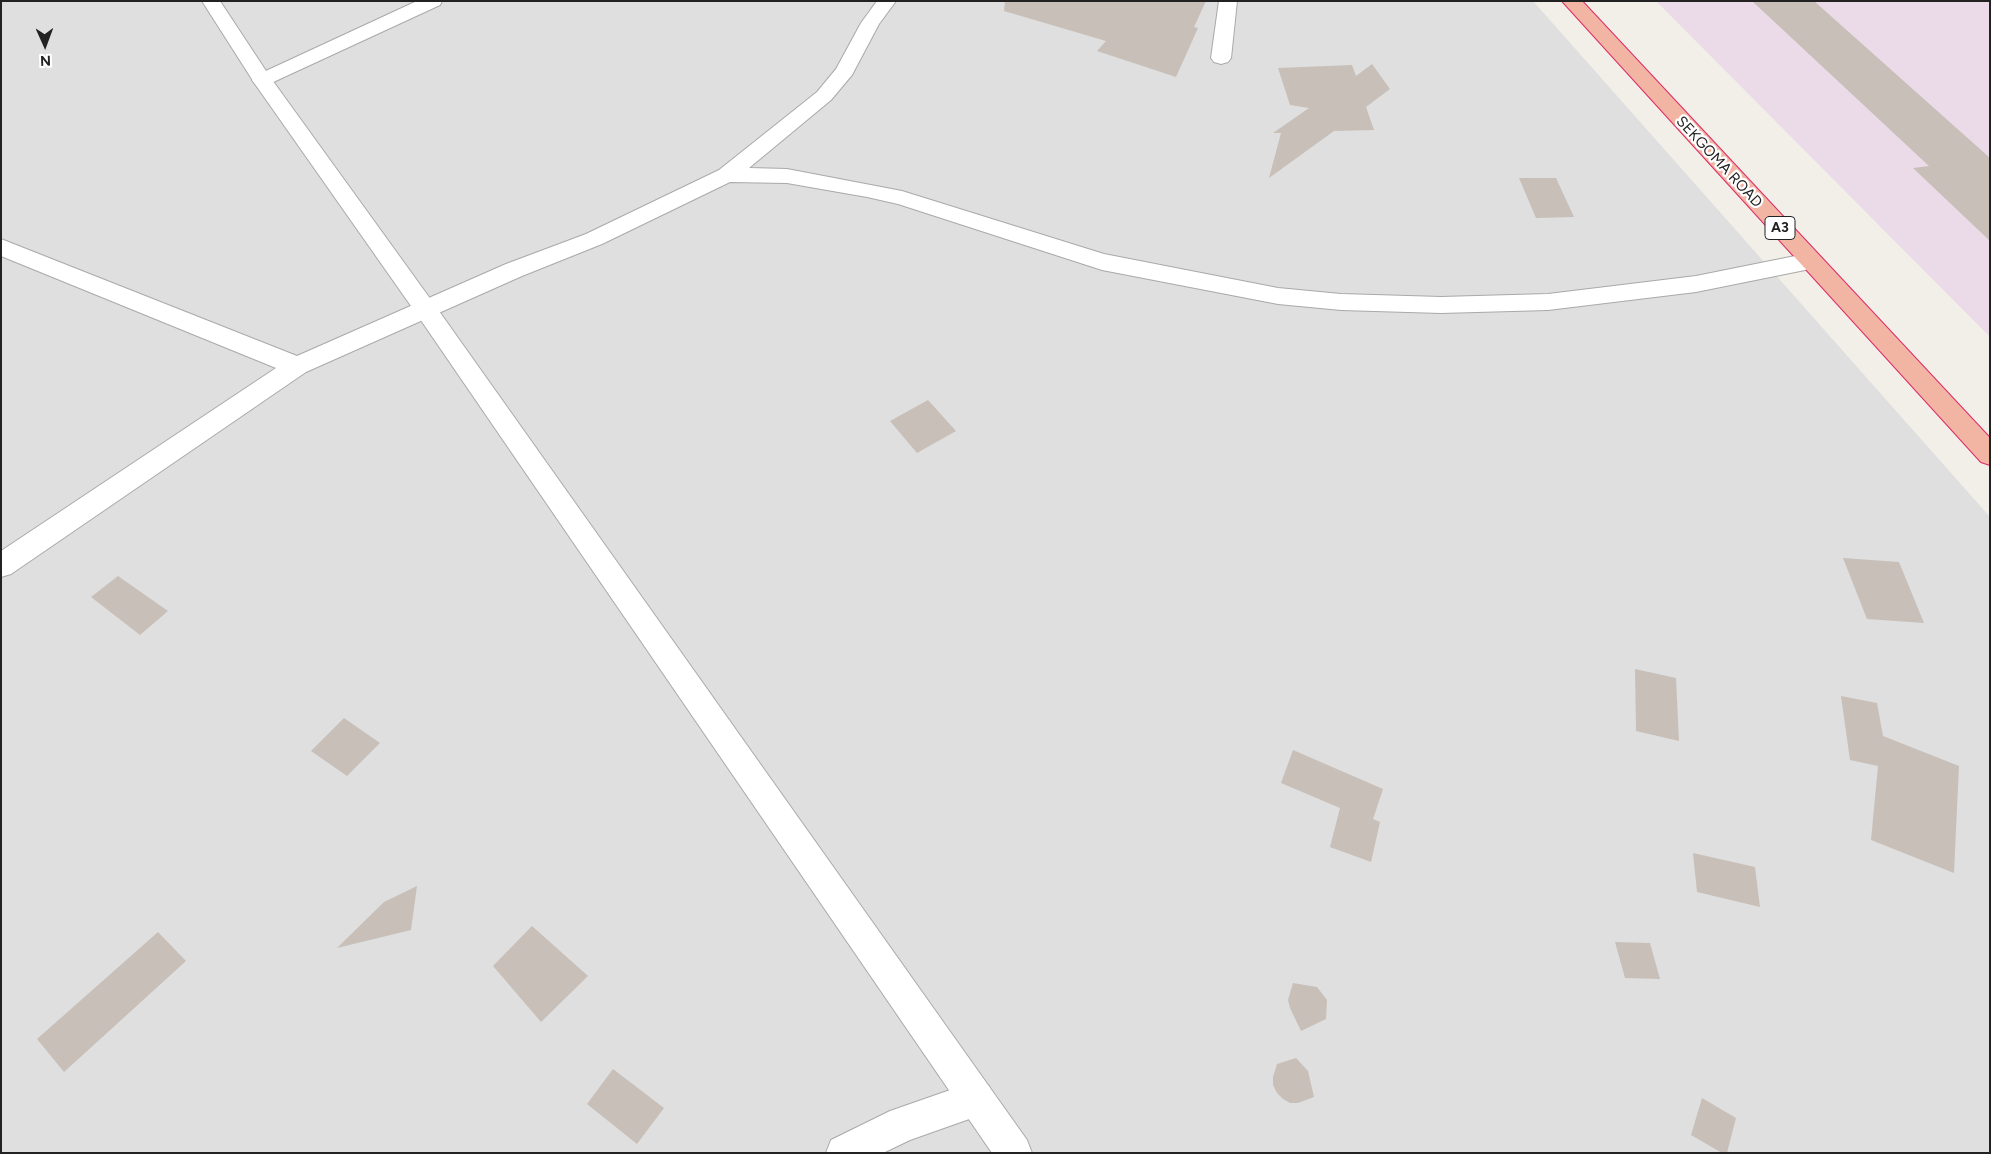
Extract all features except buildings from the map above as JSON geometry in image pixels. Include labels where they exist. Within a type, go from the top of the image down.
[{"type":"highway","name":"SEKGOMA ROAD","points":[[1571,1],[1990,455]]},
{"type":"street","points":[[211,1],[262,80],[426,310],[1014,1153]]},
{"type":"street","points":[[262,80],[433,1]]},
{"type":"street","points":[[1,566],[297,366],[514,270],[594,239],[727,175],[824,96],[845,71],[870,23],[887,1]]},
{"type":"street","points":[[1221,58],[1228,1]]},
{"type":"street","points":[[727,175],[787,176],[867,190],[902,198],[1102,262],[1262,293],[1342,302],[1441,305],[1548,302],[1696,284],[1810,261]]},
{"type":"street","points":[[1,247],[297,366]]},
{"type":"street","points":[[844,1153],[903,1124],[976,1099]]},
{"type":"shaded area","points":[[1,1],[1533,1],[1990,517],[1990,1153],[1,1153]]},
{"type":"shaded area","points":[[1656,1],[1990,1],[1990,337]]}]
